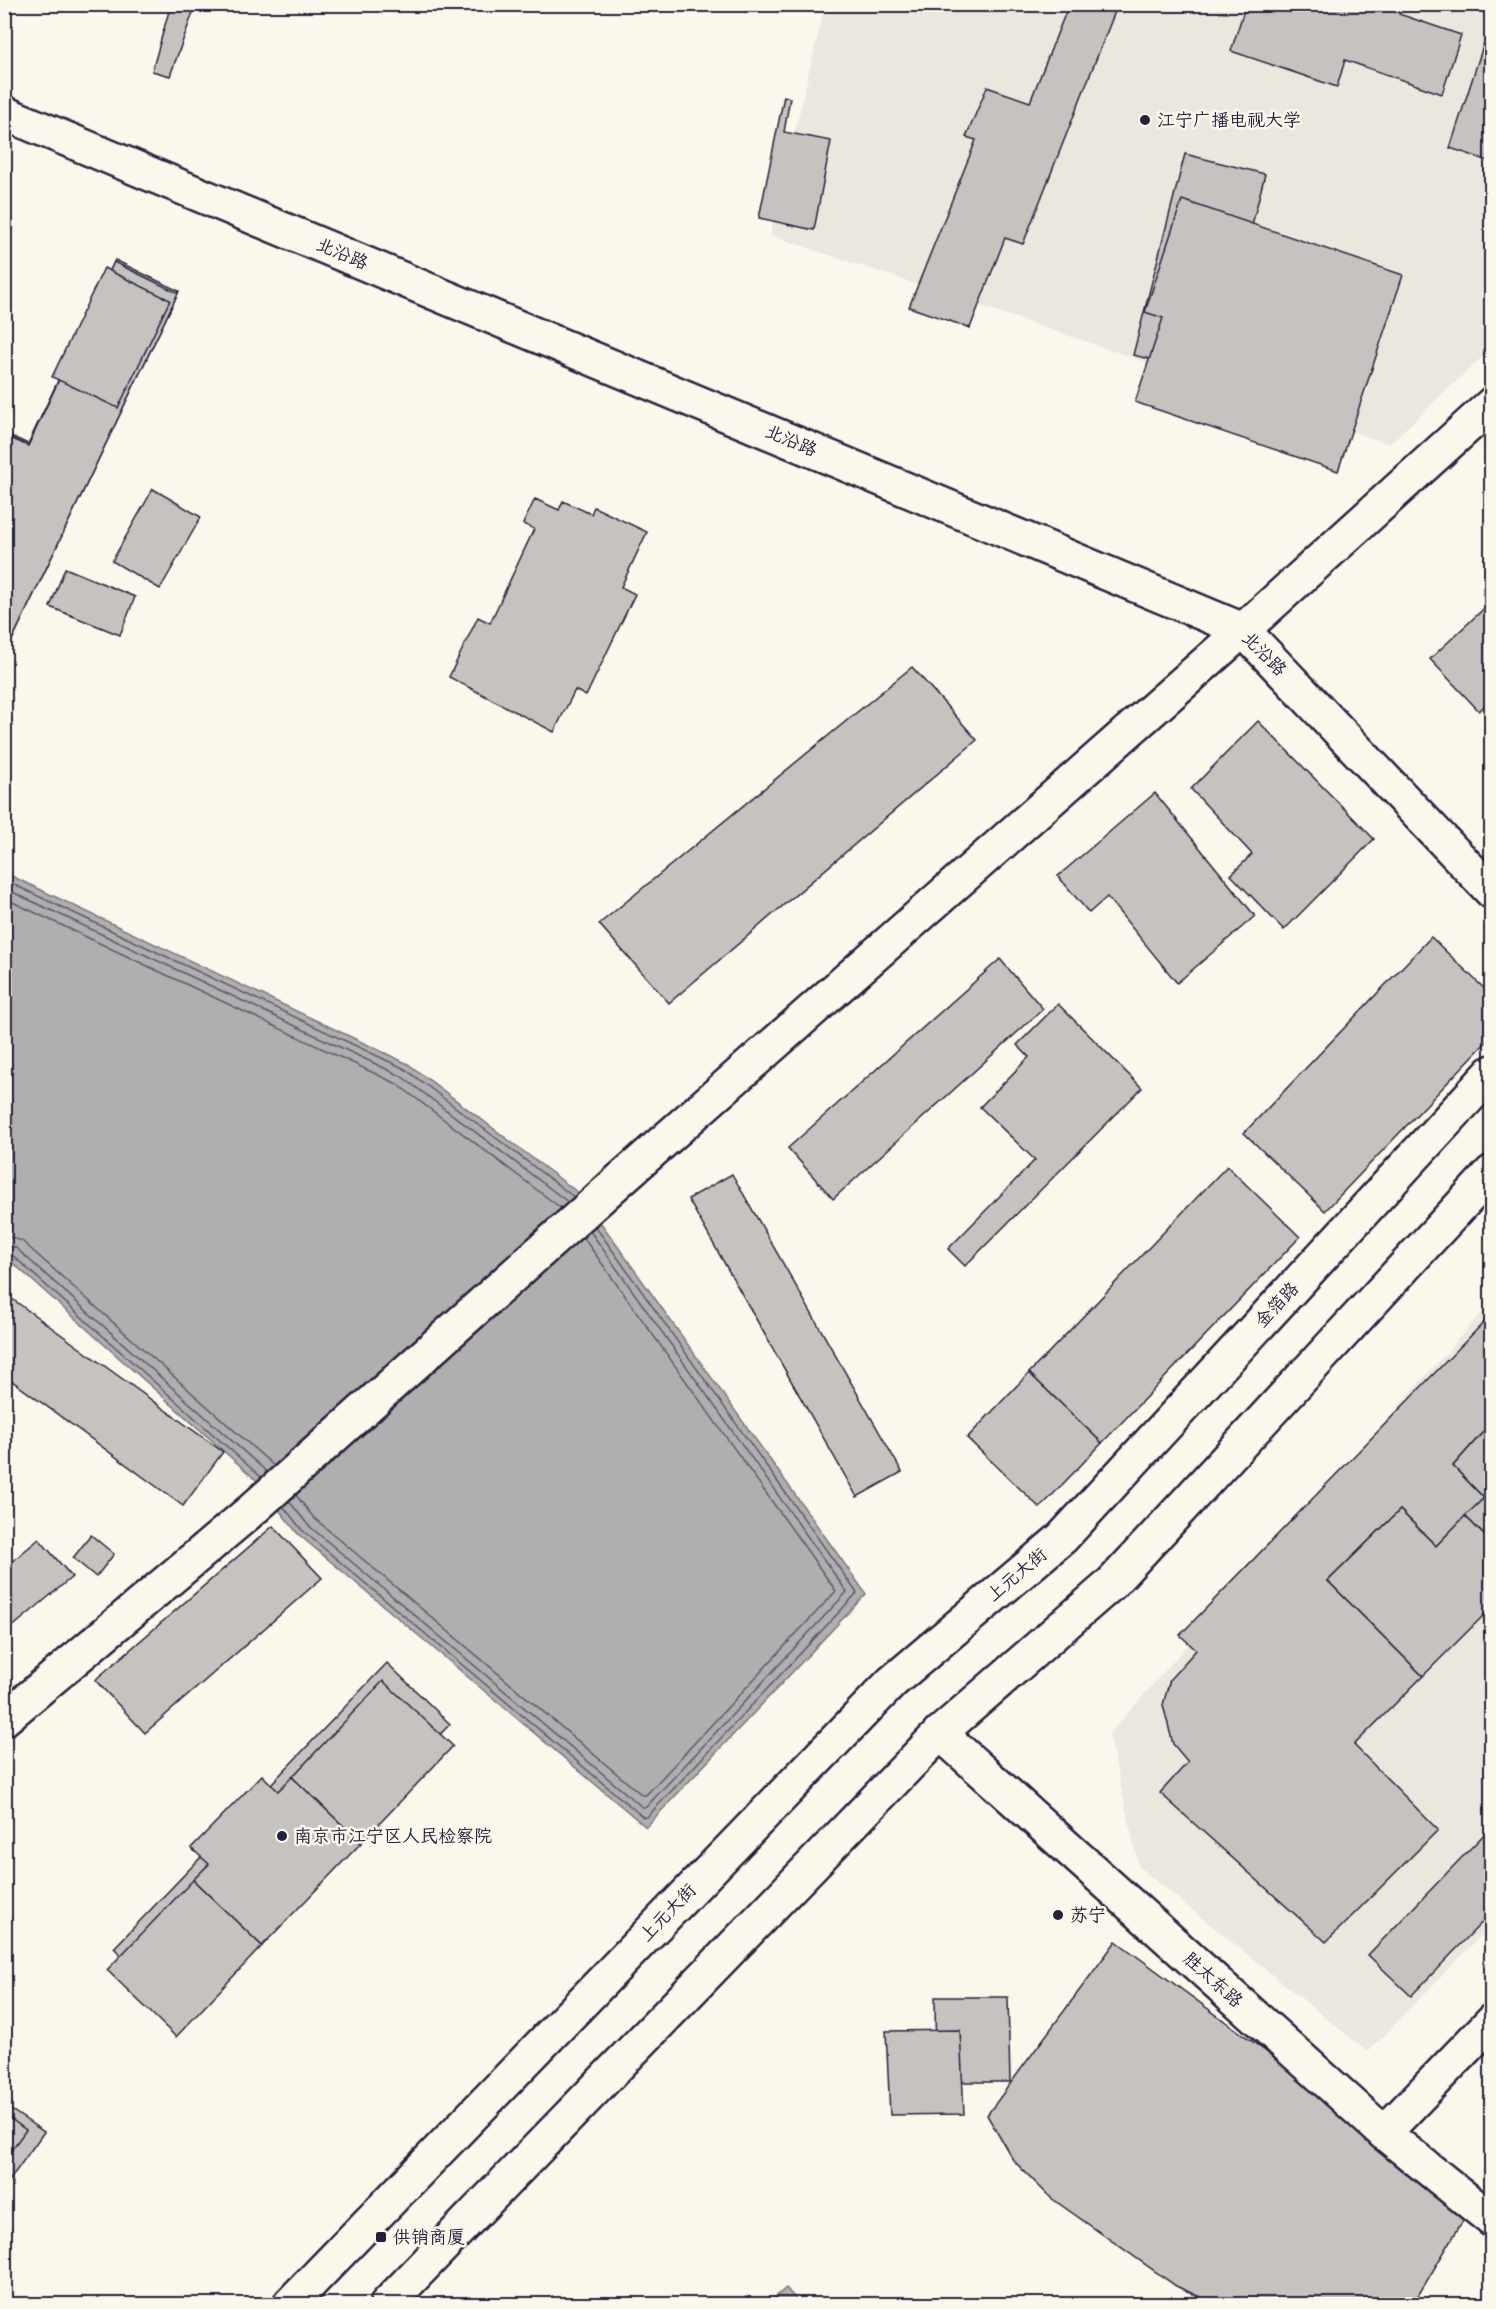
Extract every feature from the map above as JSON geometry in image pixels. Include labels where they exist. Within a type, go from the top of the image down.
[{"type":"main road","name":"北沿路","points":[[4,113],[1243,630],[1491,892]]},
{"type":"main road","points":[[4,1719],[253,1509],[622,1178],[1243,630],[1491,404]]},
{"type":"main road","name":"金箔路","points":[[1062,1538],[1491,1072]]},
{"type":"main road","points":[[387,2304],[940,1733],[1111,1584],[1491,1172]]},
{"type":"main road","name":"上元大街","points":[[290,2304],[892,1682],[1062,1538]]},
{"type":"main road","name":"胜太东路","points":[[940,1733],[1384,2133],[1491,2220]]},
{"type":"main road","points":[[1384,2133],[1491,2021]]},
{"type":"shaded area","name":"江宁广播电视大学","points":[[825,5],[1491,5],[1491,349],[1389,444],[770,235]]},
{"type":"shaded area","points":[[1491,1302],[1491,1925],[1368,2052],[1139,1867],[1109,1734]]},
{"type":"water","points":[[5,873],[408,1064],[581,1195],[866,1594],[646,1827],[298,1534],[255,1479],[5,1256]]},
{"type":"water","points":[[786,2288],[800,2304],[767,2304]]},
{"type":"building","points":[[171,4],[196,4],[170,76],[152,71]]},
{"type":"building","points":[[1069,4],[1118,4],[1023,244],[1005,238],[970,328],[909,307],[976,140],[966,137],[987,87],[1030,102]]},
{"type":"building","points":[[1246,4],[1402,4],[1399,14],[1461,35],[1442,94],[1345,60],[1337,87],[1231,51]]},
{"type":"building","points":[[1492,18],[1492,162],[1450,148]]},
{"type":"building","points":[[784,96],[790,98],[784,132],[831,141],[814,230],[759,218]]},
{"type":"building","points":[[1185,154],[1265,174],[1214,375],[1133,355]]},
{"type":"building","points":[[1182,200],[1403,275],[1338,471],[1135,402],[1163,318],[1145,312]]},
{"type":"building","points":[[115,260],[179,291],[12,640],[4,637],[4,433],[28,444]]},
{"type":"building","points":[[114,262],[178,293],[11,642],[4,639],[4,435],[28,446]]},
{"type":"building","points":[[104,268],[170,300],[118,408],[52,377]]},
{"type":"building","points":[[153,489],[201,517],[160,589],[112,561]]},
{"type":"building","points":[[535,499],[559,510],[563,501],[591,514],[594,507],[647,532],[621,587],[635,594],[586,696],[575,690],[554,732],[449,677],[478,617],[490,623],[534,529],[523,524]]},
{"type":"building","points":[[65,568],[135,597],[120,635],[50,607]]},
{"type":"building","points":[[1492,601],[1492,699],[1479,711],[1430,659]]},
{"type":"building","points":[[912,667],[977,740],[669,1003],[599,924]]},
{"type":"building","points":[[1258,721],[1374,839],[1284,930],[1231,875],[1252,854],[1191,789]]},
{"type":"building","points":[[1155,793],[1255,916],[1177,983],[1107,897],[1089,913],[1058,876]]},
{"type":"building","points":[[1431,937],[1492,996],[1492,1036],[1325,1211],[1244,1133]]},
{"type":"building","points":[[1000,959],[1043,1009],[833,1199],[788,1148]]},
{"type":"building","points":[[1058,1004],[1142,1088],[965,1266],[948,1249],[1035,1160],[980,1107],[1029,1057],[1017,1045]]},
{"type":"building","points":[[1227,1166],[1300,1237],[1102,1443],[1029,1373]]},
{"type":"building","points":[[732,1174],[902,1472],[857,1497],[688,1199]]},
{"type":"building","points":[[4,1293],[223,1452],[183,1506],[4,1375]]},
{"type":"building","points":[[1492,1314],[1492,1422],[1453,1466],[1484,1498],[1436,1546],[1400,1510],[1328,1581],[1423,1676],[1354,1745],[1438,1830],[1326,1942],[1160,1793],[1188,1762],[1173,1744],[1163,1705],[1170,1679],[1196,1650],[1180,1635]]},
{"type":"building","points":[[1029,1373],[1102,1443],[1040,1508],[967,1438]]},
{"type":"building","points":[[1492,1422],[1492,1543],[1465,1516],[1484,1498],[1453,1466]]},
{"type":"building","points":[[1400,1510],[1436,1546],[1465,1516],[1492,1543],[1492,1607],[1423,1676],[1328,1581]]},
{"type":"building","points":[[273,1526],[322,1578],[145,1733],[95,1680]]},
{"type":"building","points":[[91,1535],[114,1554],[96,1577],[73,1558]]},
{"type":"building","points":[[39,1539],[72,1577],[4,1634],[4,1568]]},
{"type":"building","name":"南京市江宁区人民检察院","points":[[387,1663],[450,1724],[177,2009],[114,1948]]},
{"type":"building","points":[[383,1681],[453,1746],[361,1843],[292,1777]]},
{"type":"building","points":[[262,1775],[278,1791],[292,1777],[361,1843],[262,1946],[193,1880],[209,1864],[191,1848]]},
{"type":"building","points":[[1492,1826],[1492,1912],[1411,1996],[1368,1955]]},
{"type":"building","points":[[193,1880],[262,1946],[176,2037],[107,1970]]},
{"type":"building","points":[[1116,1941],[1473,2204],[1413,2304],[1381,2304],[1369,2299],[1363,2304],[1215,2304],[1176,2286],[1051,2198],[1013,2160],[987,2115]]},
{"type":"building","points":[[935,1997],[1008,1997],[1010,2082],[936,2082]]},
{"type":"building","points":[[960,2030],[964,2114],[890,2115],[886,2031]]},
{"type":"building","points":[[4,2105],[44,2132],[4,2188]]},
{"type":"building","points":[[4,2114],[26,2130],[4,2160]]},
{"type":"place","name":"江宁广播电视大学","points":[[1145,120]]},
{"type":"place","name":"南京市江宁区人民检察院","points":[[282,1836]]},
{"type":"place","name":"苏宁","points":[[1058,1915]]},
{"type":"place","name":"供销商厦","points":[[381,2237]]}]
